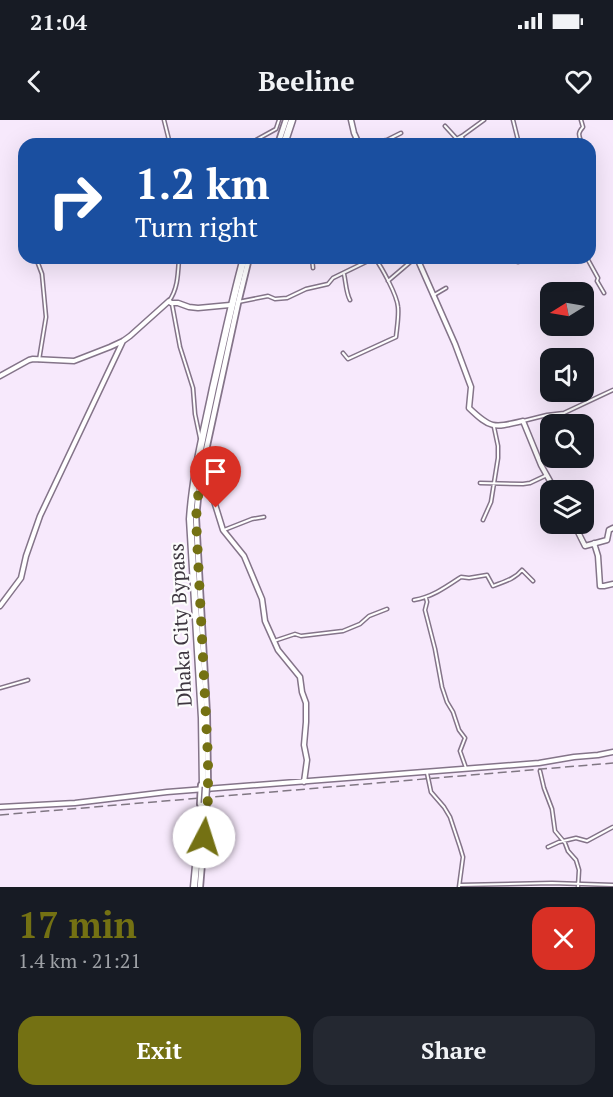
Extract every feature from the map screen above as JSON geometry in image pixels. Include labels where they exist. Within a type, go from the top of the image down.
[{"type":"highway","points":[[284,138],[290,120]]},
{"type":"highway","name":"Dhaka City Bypass","points":[[196,887],[204,802],[204,714],[193,518],[204,445],[244,264]]},
{"type":"main road","points":[[204,788],[188,519],[200,438],[230,305],[243,264]]},
{"type":"main road","points":[[196,887],[207,715],[196,518],[203,462],[238,303],[244,264]]},
{"type":"street","points":[[164,120],[168,138]]},
{"type":"street","points":[[260,138],[276,129],[279,120]]},
{"type":"street","points":[[351,120],[356,138]]},
{"type":"street","points":[[445,126],[456,138],[484,120]]},
{"type":"street","points":[[513,120],[518,138]]},
{"type":"street","points":[[580,138],[579,134],[584,127],[581,120]]},
{"type":"street","points":[[391,138],[401,133]]},
{"type":"street","points":[[38,264],[42,274],[46,317],[39,360]]},
{"type":"street","points":[[0,376],[29,360],[74,361],[123,341],[170,302],[178,279],[179,264]]},
{"type":"street","points":[[313,264],[313,268]]},
{"type":"street","points":[[238,303],[268,296],[275,299],[287,298],[306,289],[328,284],[333,278],[363,264]]},
{"type":"street","points":[[343,353],[348,358],[396,337],[398,308],[379,264]]},
{"type":"street","points":[[388,281],[409,264]]},
{"type":"street","points":[[419,264],[458,350],[471,387],[468,408],[485,422],[494,426],[564,413],[613,390]]},
{"type":"street","points":[[590,264],[604,293]]},
{"type":"street","points":[[344,274],[350,300]]},
{"type":"street","points":[[434,295],[446,288]]},
{"type":"street","points":[[170,302],[198,308],[230,305]]},
{"type":"street","points":[[170,302],[180,347],[193,388],[200,438]]},
{"type":"street","points":[[0,606],[21,578],[40,516],[123,341]]},
{"type":"street","points":[[523,421],[550,480]]},
{"type":"street","points":[[483,520],[491,502],[498,458],[494,426]]},
{"type":"street","points":[[203,462],[223,530],[244,556],[262,599],[265,621],[273,641],[299,675],[306,703],[304,745],[307,760],[304,782]]},
{"type":"street","points":[[480,483],[523,484],[547,475]]},
{"type":"street","points":[[223,530],[264,517]]},
{"type":"street","points":[[579,534],[585,545],[607,540],[609,530],[613,528]]},
{"type":"street","points":[[594,543],[598,556],[600,586],[613,584]]},
{"type":"street","points":[[414,600],[426,598],[441,591],[461,577],[487,575],[493,586],[510,579],[522,570],[533,581]]},
{"type":"street","points":[[426,598],[425,610],[442,687],[459,730],[465,738],[460,751],[466,768]]},
{"type":"street","points":[[273,641],[295,634],[301,636],[343,631],[387,609]]},
{"type":"street","points":[[0,688],[28,680]]},
{"type":"street","points":[[0,807],[87,802],[204,788],[554,761],[613,752]]},
{"type":"street","points":[[427,771],[431,790],[450,817],[463,857],[459,886],[552,883],[578,886],[613,885]]},
{"type":"street","points":[[540,771],[552,809],[555,831],[576,860],[579,870],[578,886]]},
{"type":"street","points":[[548,847],[576,838],[587,841],[613,827]]},
{"type":"railway","points":[[0,815],[613,763]]},
{"type":"route","points":[[204,837],[208,799],[207,715],[196,518],[203,462],[216,508]]}]
